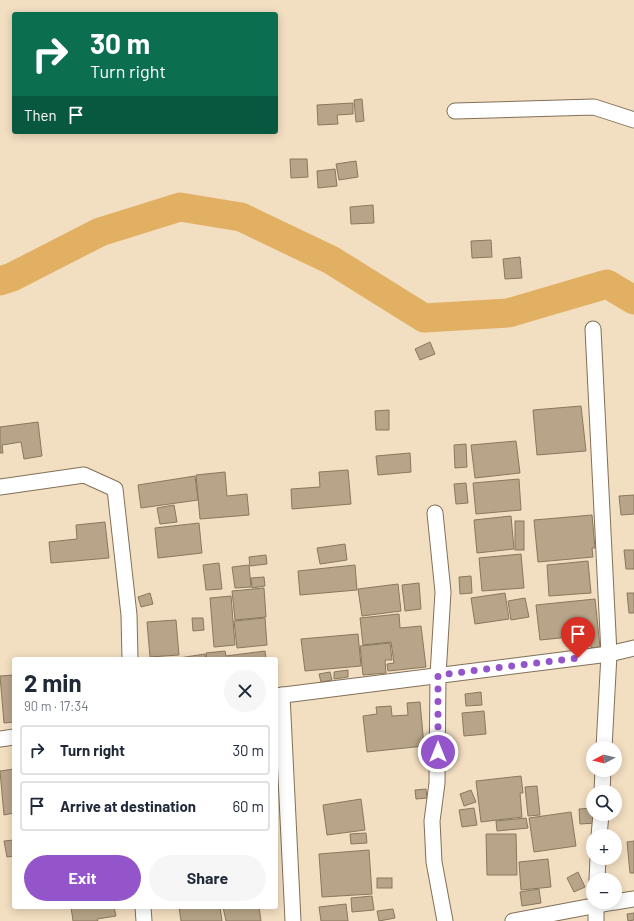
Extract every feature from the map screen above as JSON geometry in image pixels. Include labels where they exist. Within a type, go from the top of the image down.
[{"type":"street","points":[[455,111],[594,107],[634,120]]},
{"type":"street","points":[[593,328],[609,654],[604,741]]},
{"type":"street","points":[[0,487],[84,475],[115,489],[129,615],[130,657]]},
{"type":"street","points":[[435,513],[443,592],[438,675],[437,783],[432,821],[434,862],[445,921]]},
{"type":"street","points":[[293,921],[279,696],[609,654],[634,648]]},
{"type":"street","points":[[0,738],[12,737]]},
{"type":"street","points":[[622,901],[634,899]]},
{"type":"street","points":[[513,921],[586,905]]},
{"type":"street","points":[[143,909],[144,921]]},
{"type":"street","points":[[596,909],[596,921]]},
{"type":"building","points":[[362,99],[364,121],[356,122],[354,100]]},
{"type":"building","points":[[353,103],[353,114],[337,115],[338,124],[318,125],[317,105]]},
{"type":"building","points":[[290,159],[307,159],[308,177],[291,178]]},
{"type":"building","points":[[356,161],[358,177],[339,180],[336,164]]},
{"type":"building","points":[[335,169],[337,186],[318,188],[317,171]]},
{"type":"building","points":[[373,205],[374,223],[351,224],[350,207]]},
{"type":"building","points":[[491,240],[492,257],[472,258],[471,241]]},
{"type":"building","points":[[520,257],[522,278],[505,279],[503,259]]},
{"type":"building","points":[[430,342],[435,354],[420,360],[415,349]]},
{"type":"building","points":[[581,406],[586,451],[537,455],[533,410]]},
{"type":"building","points":[[389,410],[389,430],[376,430],[375,411]]},
{"type":"building","points":[[38,422],[42,456],[24,459],[21,442],[2,445],[3,453],[0,453],[0,427]]},
{"type":"building","points":[[516,441],[520,473],[475,478],[471,445]]},
{"type":"building","points":[[466,444],[467,467],[455,468],[454,445]]},
{"type":"building","points":[[410,453],[411,472],[378,475],[376,456]]},
{"type":"building","points":[[348,470],[351,504],[292,509],[291,489],[320,487],[319,472]]},
{"type":"building","points":[[225,472],[227,496],[247,494],[249,515],[200,519],[196,475]]},
{"type":"building","points":[[195,476],[198,500],[141,508],[138,485]]},
{"type":"building","points":[[519,479],[521,510],[476,514],[473,483]]},
{"type":"building","points":[[466,483],[468,503],[456,504],[454,484]]},
{"type":"building","points":[[634,495],[634,514],[621,515],[619,496]]},
{"type":"building","points":[[174,505],[177,522],[160,524],[157,508]]},
{"type":"building","points":[[592,515],[595,548],[592,548],[593,557],[538,562],[534,520]]},
{"type":"building","points":[[511,516],[514,549],[477,553],[474,520]]},
{"type":"building","points":[[515,521],[524,521],[524,550],[515,550]]},
{"type":"building","points":[[105,522],[109,558],[51,563],[49,542],[77,539],[76,525]]},
{"type":"building","points":[[199,523],[202,553],[158,558],[155,528]]},
{"type":"building","points":[[345,544],[347,560],[320,564],[317,548]]},
{"type":"building","points":[[624,550],[634,550],[634,569],[626,569]]},
{"type":"building","points":[[521,554],[524,588],[482,591],[479,558]]},
{"type":"building","points":[[266,555],[267,564],[250,566],[249,557]]},
{"type":"building","points":[[588,561],[591,593],[549,596],[547,565]]},
{"type":"building","points":[[219,563],[222,589],[206,590],[203,565]]},
{"type":"building","points":[[249,565],[251,587],[235,588],[232,567]]},
{"type":"building","points":[[355,565],[357,590],[300,595],[298,571]]},
{"type":"building","points":[[471,576],[472,593],[460,594],[459,577]]},
{"type":"building","points":[[264,577],[265,586],[252,588],[251,578]]},
{"type":"building","points":[[419,583],[421,609],[405,611],[402,585]]},
{"type":"building","points":[[398,584],[401,611],[362,616],[358,589]]},
{"type":"building","points":[[264,588],[266,617],[235,620],[232,591]]},
{"type":"building","points":[[150,593],[153,604],[141,607],[138,597]]},
{"type":"building","points":[[505,593],[509,619],[475,624],[471,598]]},
{"type":"building","points":[[627,593],[634,593],[634,613],[629,613]]},
{"type":"building","points":[[231,596],[235,645],[214,647],[210,598]]},
{"type":"building","points":[[525,598],[529,617],[511,620],[508,601]]},
{"type":"building","points":[[595,599],[600,647],[591,648],[590,635],[540,640],[536,605]]},
{"type":"building","points":[[399,614],[400,628],[421,626],[426,667],[388,671],[387,664],[394,663],[391,642],[363,645],[360,618]]},
{"type":"building","points":[[192,618],[203,618],[204,630],[193,631]]},
{"type":"building","points":[[265,618],[267,645],[237,648],[234,621]]},
{"type":"building","points":[[176,620],[179,655],[150,657],[147,622]]},
{"type":"building","points":[[358,634],[361,666],[305,671],[301,639]]},
{"type":"building","points":[[390,643],[392,660],[385,660],[386,673],[363,675],[360,646]]},
{"type":"building","points":[[225,651],[226,656],[265,651],[266,657],[207,657],[206,653]]},
{"type":"building","points":[[205,654],[206,657],[186,657]]},
{"type":"building","points":[[348,670],[348,677],[334,679],[334,672]]},
{"type":"building","points":[[330,672],[332,680],[321,682],[319,674]]},
{"type":"building","points":[[12,675],[12,722],[4,723],[0,676]]},
{"type":"building","points":[[481,692],[482,705],[466,706],[465,694]]},
{"type":"building","points":[[420,702],[424,746],[367,752],[363,716],[377,714],[376,707],[391,706],[392,716],[408,715],[407,703]]},
{"type":"building","points":[[484,711],[486,734],[464,736],[462,713]]},
{"type":"building","points":[[12,769],[12,813],[4,815],[0,771]]},
{"type":"building","points":[[521,776],[523,793],[520,793],[522,817],[481,822],[476,781]]},
{"type":"building","points":[[537,786],[540,815],[528,816],[525,787]]},
{"type":"building","points":[[426,789],[427,798],[416,799],[415,790]]},
{"type":"building","points":[[471,790],[476,802],[464,806],[460,794]]},
{"type":"building","points":[[361,799],[365,830],[327,835],[323,805]]},
{"type":"building","points":[[474,808],[477,825],[462,827],[459,810]]},
{"type":"building","points":[[586,808],[586,821],[596,821],[596,823],[580,824],[579,809]]},
{"type":"building","points":[[571,812],[576,846],[534,852],[529,818]]},
{"type":"building","points":[[526,818],[528,828],[497,831],[496,821]]},
{"type":"building","points":[[366,833],[367,843],[351,844],[350,834]]},
{"type":"building","points":[[486,834],[516,834],[517,875],[487,875]]},
{"type":"building","points":[[12,840],[12,856],[7,857],[4,841]]},
{"type":"building","points":[[634,841],[634,873],[630,873],[627,842]]},
{"type":"building","points":[[369,850],[372,894],[322,897],[319,854]]},
{"type":"building","points":[[548,859],[551,887],[521,890],[519,862]]},
{"type":"building","points":[[578,872],[585,887],[574,892],[567,878]]},
{"type":"building","points":[[377,878],[392,878],[392,888],[377,888]]},
{"type":"building","points":[[539,889],[541,903],[522,906],[520,892]]},
{"type":"building","points":[[372,896],[374,910],[352,912],[351,898]]},
{"type":"building","points":[[346,904],[348,921],[321,921],[319,907]]},
{"type":"building","points":[[71,909],[114,909],[116,916],[97,919],[98,921],[73,921]]},
{"type":"building","points":[[179,909],[220,909],[222,921],[181,921]]},
{"type":"building","points":[[223,909],[259,909],[261,921],[226,921]]},
{"type":"building","points":[[393,909],[395,918],[379,921],[377,911]]},
{"type":"building","points":[[634,913],[634,920],[628,921],[627,914]]},
{"type":"waterway","points":[[0,281],[12,277],[100,232],[180,207],[241,217],[331,260],[424,318],[508,313],[607,284],[634,300]]},
{"type":"route","points":[[438,752],[438,675],[578,658]]}]
